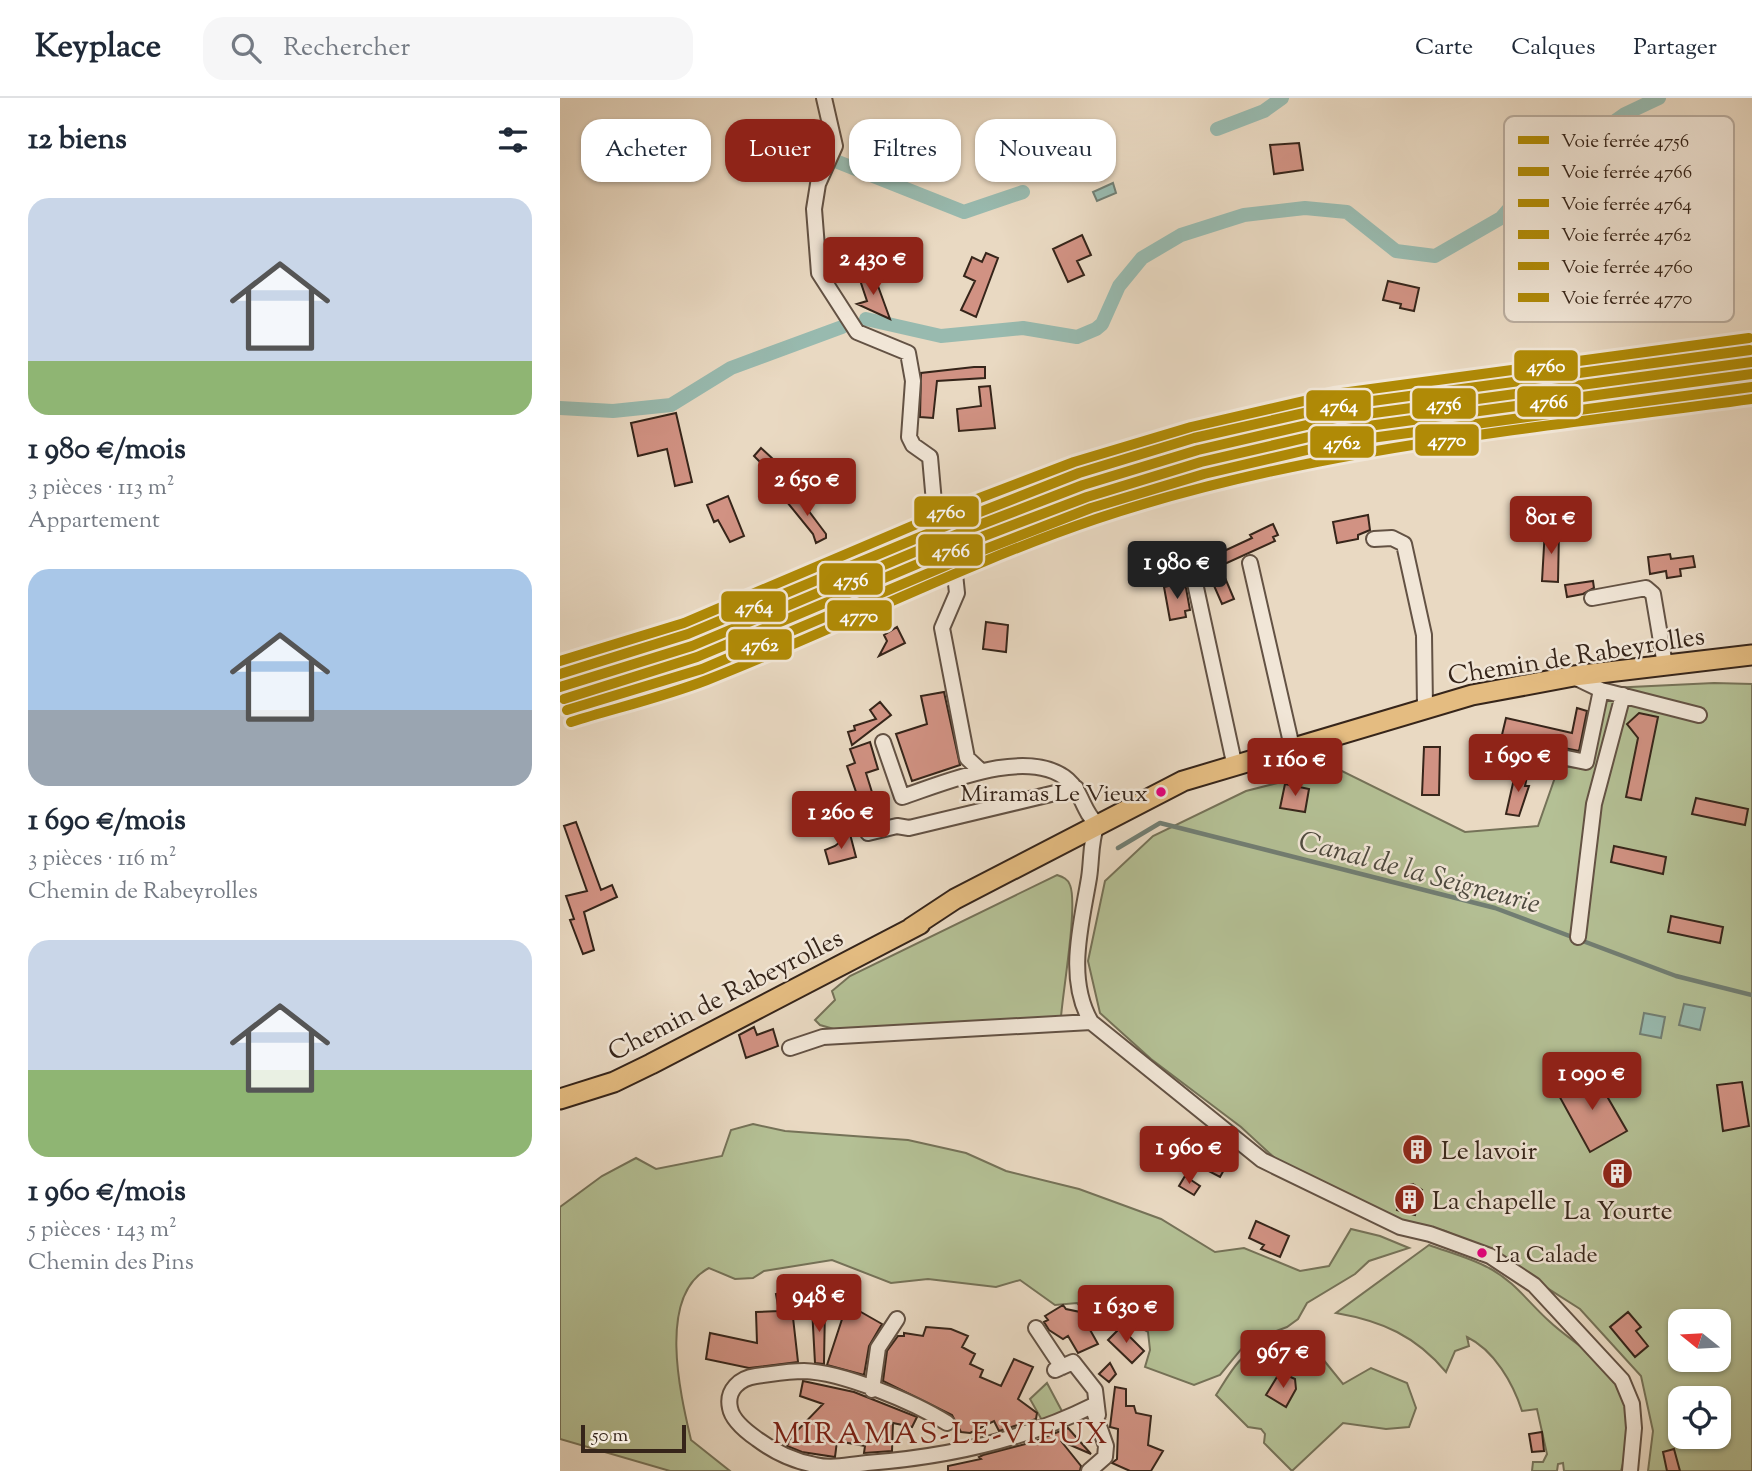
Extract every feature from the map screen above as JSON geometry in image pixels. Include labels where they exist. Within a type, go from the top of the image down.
[{"type":"main road","name":"Chemin de Rabeyrolles","points":[[911,928],[955,899],[1095,836],[1183,781],[1425,707],[1574,676],[1752,655]]},
{"type":"main road","name":"Chemin de Rabeyrolles","points":[[560,1099],[614,1082],[651,1064],[911,928],[1017,879],[1095,836],[1239,764]]},
{"type":"street","points":[[824,98],[835,146],[818,184],[814,209],[819,273],[857,332],[908,353],[913,381],[908,437],[912,445],[930,457],[936,525]]},
{"type":"street","points":[[1374,540],[1392,538],[1404,544],[1424,635],[1425,707]]},
{"type":"street","points":[[947,555],[955,574],[957,593],[942,628],[967,758],[980,770]]},
{"type":"street","points":[[1250,563],[1292,747]]},
{"type":"street","points":[[1156,575],[1184,573],[1195,583],[1239,764]]},
{"type":"street","points":[[1592,598],[1646,588],[1653,594],[1665,664]]},
{"type":"street","points":[[1574,676],[1601,690],[1699,715]]},
{"type":"street","points":[[1509,746],[1586,762],[1592,746],[1601,690]]},
{"type":"street","points":[[1578,937],[1594,804],[1623,695]]},
{"type":"street","points":[[883,742],[902,797],[980,770],[1051,769],[1076,788],[1095,836],[1077,977],[1083,1008],[1091,1022],[1262,1160],[1390,1223],[1445,1238],[1490,1256],[1534,1285],[1622,1380],[1632,1404],[1634,1428],[1630,1471]]},
{"type":"street","points":[[868,833],[897,825],[909,828],[1076,788]]},
{"type":"street","points":[[790,1048],[822,1037],[1091,1022]]},
{"type":"street","points":[[872,1390],[878,1348],[897,1319]]},
{"type":"street","points":[[1036,1328],[1063,1366],[1095,1390],[1101,1430]]},
{"type":"street","points":[[947,1423],[921,1406],[833,1375],[804,1371],[750,1376],[732,1389],[730,1410],[753,1437],[767,1447],[815,1465],[871,1467],[940,1455],[1029,1432],[1092,1406],[1106,1446],[1105,1457],[1089,1471]]},
{"type":"green space","points":[[1752,684],[1752,1471],[1648,1471],[1653,1431],[1641,1376],[1580,1309],[1486,1249],[1445,1231],[1393,1219],[1292,1174],[1241,1127],[1151,1059],[1100,1013],[1088,961],[1105,881],[1153,836],[1246,791],[1336,768],[1465,832],[1538,826],[1559,766],[1588,769],[1610,688]]},
{"type":"green space","points":[[1057,875],[1068,881],[1072,895],[1061,1017],[844,1032],[820,1025],[815,1020],[835,1000],[832,991],[850,976]]},
{"type":"green space","points":[[753,1124],[785,1131],[908,1140],[966,1153],[1006,1171],[1079,1189],[1161,1219],[1215,1252],[1244,1248],[1300,1271],[1329,1266],[1351,1229],[1380,1236],[1409,1248],[1369,1261],[1355,1274],[1307,1303],[1298,1319],[1287,1327],[1247,1342],[1220,1375],[1194,1385],[1145,1367],[1150,1350],[1148,1332],[1135,1326],[1105,1323],[1077,1303],[1055,1305],[1020,1280],[996,1287],[928,1279],[891,1283],[832,1260],[764,1271],[753,1278],[735,1279],[709,1268],[693,1281],[683,1300],[676,1346],[678,1372],[691,1440],[730,1471],[670,1471],[560,1439],[560,1207],[602,1176],[636,1158],[656,1169],[722,1156],[731,1130]]},
{"type":"green space","points":[[1429,1245],[1475,1261],[1498,1273],[1558,1329],[1609,1371],[1623,1391],[1628,1410],[1627,1441],[1621,1471],[1564,1471],[1563,1463],[1558,1464],[1557,1471],[1532,1471],[1533,1462],[1543,1462],[1547,1454],[1537,1409],[1522,1411],[1501,1368],[1486,1350],[1467,1337],[1469,1346],[1455,1351],[1446,1372],[1423,1349],[1397,1332],[1336,1313]]},
{"type":"green space","points":[[1309,1342],[1343,1384],[1371,1368],[1407,1383],[1416,1408],[1409,1427],[1386,1429],[1343,1423],[1292,1471],[1264,1443],[1265,1434],[1261,1429],[1248,1427],[1216,1395],[1235,1366],[1254,1349],[1262,1345],[1269,1354],[1290,1352]]},
{"type":"green space","points":[[1047,1383],[1064,1415],[1043,1422],[1030,1399]]},
{"type":"water","points":[[1113,183],[1116,193],[1097,201],[1093,192]]},
{"type":"water","points":[[1684,1004],[1705,1008],[1700,1030],[1679,1025]]},
{"type":"water","points":[[1644,1013],[1665,1017],[1661,1038],[1640,1034]]},
{"type":"building","points":[[1299,143],[1303,170],[1274,174],[1270,145]]},
{"type":"building","points":[[1082,235],[1091,255],[1077,261],[1084,275],[1068,282],[1053,249]]},
{"type":"building","points":[[986,253],[998,258],[976,317],[961,310],[975,281],[964,276],[972,257],[982,262]]},
{"type":"building","points":[[874,275],[890,319],[857,304],[867,301],[860,280]]},
{"type":"building","points":[[1388,281],[1419,288],[1414,311],[1400,308],[1401,304],[1383,300]]},
{"type":"building","points":[[985,367],[985,378],[937,381],[933,418],[920,417],[921,373]]},
{"type":"building","points":[[990,386],[995,428],[959,431],[957,409],[981,406],[979,387]]},
{"type":"building","points":[[676,413],[692,482],[675,486],[667,449],[638,456],[631,423]]},
{"type":"building","points":[[761,448],[773,459],[765,467],[754,456]]},
{"type":"building","points":[[796,494],[826,534],[826,538],[816,543],[813,534],[787,502]]},
{"type":"building","points":[[728,496],[744,536],[730,542],[718,520],[714,522],[707,505]]},
{"type":"building","points":[[1368,515],[1370,530],[1358,535],[1358,539],[1337,543],[1333,522]]},
{"type":"building","points":[[1273,524],[1278,535],[1273,537],[1275,541],[1220,566],[1234,599],[1222,604],[1212,581],[1205,584],[1196,564],[1252,538],[1250,535]]},
{"type":"building","points":[[1545,529],[1559,531],[1558,582],[1542,581]]},
{"type":"building","points":[[1670,554],[1671,559],[1693,556],[1695,567],[1680,569],[1681,576],[1667,578],[1666,571],[1650,574],[1648,557]]},
{"type":"building","points":[[1152,566],[1146,575],[1150,582],[1135,585],[1130,574]]},
{"type":"building","points":[[1593,581],[1594,588],[1583,594],[1567,597],[1565,585]]},
{"type":"building","points":[[1181,583],[1186,588],[1190,610],[1185,611],[1186,617],[1170,620],[1164,587]]},
{"type":"building","points":[[986,622],[1008,625],[1006,652],[983,649]]},
{"type":"building","points":[[897,627],[905,643],[879,656],[887,641],[884,635]]},
{"type":"building","points":[[944,692],[960,765],[912,781],[896,734],[927,724],[921,696]]},
{"type":"building","points":[[880,702],[891,715],[852,745],[848,732],[855,730],[854,726],[876,719],[870,710]]},
{"type":"building","points":[[1577,708],[1587,711],[1579,751],[1511,737],[1501,739],[1506,718],[1572,733]]},
{"type":"building","points":[[1639,713],[1658,717],[1641,800],[1626,797],[1638,738],[1627,724]]},
{"type":"building","points":[[870,742],[878,769],[866,773],[876,805],[862,809],[847,766],[855,763],[850,749]]},
{"type":"building","points":[[1424,747],[1440,747],[1439,795],[1422,795]]},
{"type":"building","points":[[1516,770],[1528,772],[1525,786],[1529,786],[1519,816],[1506,814]]},
{"type":"building","points":[[1285,784],[1309,789],[1305,812],[1280,808]]},
{"type":"building","points":[[1696,798],[1748,809],[1745,825],[1692,814]]},
{"type":"building","points":[[576,822],[601,890],[612,885],[617,897],[584,912],[594,950],[583,954],[570,920],[574,919],[566,896],[587,891],[564,826]]},
{"type":"building","points":[[850,834],[856,857],[829,864],[825,850]]},
{"type":"building","points":[[1614,846],[1666,857],[1663,874],[1611,862]]},
{"type":"building","points":[[1671,916],[1723,927],[1720,943],[1668,932]]},
{"type":"building","points":[[754,1027],[757,1035],[773,1029],[778,1046],[746,1058],[739,1035]]},
{"type":"building","points":[[1593,1072],[1627,1131],[1590,1152],[1557,1092]]},
{"type":"building","points":[[1742,1082],[1749,1126],[1723,1131],[1717,1085]]},
{"type":"building","name":"Le lavoir","points":[[1418,1139],[1427,1145],[1417,1163],[1407,1157]]},
{"type":"building","points":[[1206,1157],[1225,1168],[1220,1177],[1201,1167]]},
{"type":"building","name":"La Yourte","points":[[1618,1166],[1626,1174],[1618,1182],[1610,1174]]},
{"type":"building","points":[[1185,1176],[1200,1186],[1194,1195],[1179,1186]]},
{"type":"building","name":"La chapelle","points":[[1413,1184],[1422,1190],[1415,1215],[1397,1210],[1403,1186]]},
{"type":"building","points":[[1256,1221],[1289,1236],[1280,1257],[1261,1249],[1264,1245],[1249,1238]]},
{"type":"building","points":[[790,1291],[798,1362],[749,1368],[706,1359],[710,1333],[757,1343],[756,1312],[779,1311],[776,1294]]},
{"type":"building","points":[[847,1304],[882,1324],[869,1346],[864,1375],[827,1365]]},
{"type":"building","points":[[1063,1305],[1066,1309],[1080,1312],[1098,1344],[1078,1353],[1068,1336],[1063,1339],[1049,1330],[1044,1322],[1048,1320],[1045,1316]]},
{"type":"building","points":[[825,1307],[824,1364],[815,1363],[812,1308]]},
{"type":"building","points":[[1628,1312],[1641,1327],[1636,1331],[1648,1346],[1635,1357],[1610,1327]]},
{"type":"building","points":[[926,1327],[951,1329],[968,1336],[962,1347],[975,1354],[970,1364],[983,1370],[980,1377],[1001,1386],[1014,1359],[1033,1367],[1018,1399],[1037,1413],[1036,1419],[999,1431],[994,1421],[970,1433],[961,1432],[952,1415],[883,1381],[887,1351],[898,1336],[904,1336],[904,1333],[923,1336]]},
{"type":"building","points":[[1121,1327],[1131,1331],[1129,1336],[1144,1351],[1132,1363],[1108,1340]]},
{"type":"building","points":[[1110,1363],[1116,1374],[1109,1382],[1099,1374]]},
{"type":"building","points":[[1286,1375],[1295,1379],[1296,1389],[1286,1407],[1266,1395],[1277,1377],[1280,1379]]},
{"type":"building","points":[[803,1381],[854,1392],[917,1417],[912,1427],[893,1423],[892,1451],[864,1453],[865,1446],[837,1441],[835,1457],[802,1452],[787,1446],[791,1437],[823,1404],[800,1396]]},
{"type":"building","points":[[1115,1387],[1126,1389],[1126,1406],[1134,1406],[1136,1413],[1151,1416],[1148,1445],[1163,1451],[1151,1471],[1130,1471],[1112,1463],[1117,1459],[1118,1429],[1110,1427]]},
{"type":"building","points":[[1068,1428],[1091,1454],[1061,1441],[1081,1466],[1080,1471],[948,1471],[948,1466],[981,1459],[979,1457],[983,1455],[1033,1442]]},
{"type":"building","points":[[1542,1432],[1544,1451],[1532,1452],[1529,1434]]},
{"type":"building","points":[[1674,1449],[1680,1471],[1667,1471],[1663,1452]]},
{"type":"waterway","points":[[1217,129],[1264,111],[1282,98]]},
{"type":"waterway","points":[[1622,116],[1659,98]]},
{"type":"waterway","points":[[838,162],[964,212],[1023,192]]},
{"type":"waterway","points":[[866,319],[941,336],[1023,328],[1077,337],[1102,324],[1119,286],[1142,258],[1181,235],[1244,215],[1305,208],[1347,212],[1396,251],[1435,256],[1504,215]]},
{"type":"waterway","points":[[560,408],[613,411],[671,405],[731,368],[842,327]]},
{"type":"waterway","name":"Canal de la Seigneurie","points":[[1118,848],[1160,823],[1495,908],[1676,976],[1752,995]]},
{"type":"tunnel","points":[[936,525],[947,555]]},
{"type":"rail line","name":"4760","points":[[560,661],[684,623],[964,504],[1074,462],[1191,427],[1334,394],[1749,338]]},
{"type":"rail line","name":"4764","points":[[560,674],[688,634],[1079,473],[1194,438],[1335,406],[1750,350]]},
{"type":"rail line","name":"4756","points":[[560,687],[692,646],[974,527],[1083,485],[1198,450],[1337,418],[1752,362]]},
{"type":"rail line","name":"4766","points":[[564,699],[697,657],[979,538],[1087,497],[1201,462],[1339,430],[1752,374]]},
{"type":"rail line","name":"4762","points":[[567,710],[702,669],[983,550],[1091,508],[1204,474],[1341,442],[1752,387]]},
{"type":"rail line","name":"4770","points":[[571,722],[707,680],[997,556],[1096,519],[1176,495],[1338,458],[1421,444],[1752,399]]},
{"type":"place","name":"Miramas Le Vieux","points":[[1161,792]]},
{"type":"place","name":"Le lavoir","points":[[1418,1150]]},
{"type":"place","name":"La Yourte","points":[[1618,1174]]},
{"type":"place","name":"La chapelle","points":[[1409,1200]]},
{"type":"place","name":"La Calade","points":[[1482,1253]]},
{"type":"district","name":"MIRAMAS-LE-VIEUX","points":[[941,1433]]}]
